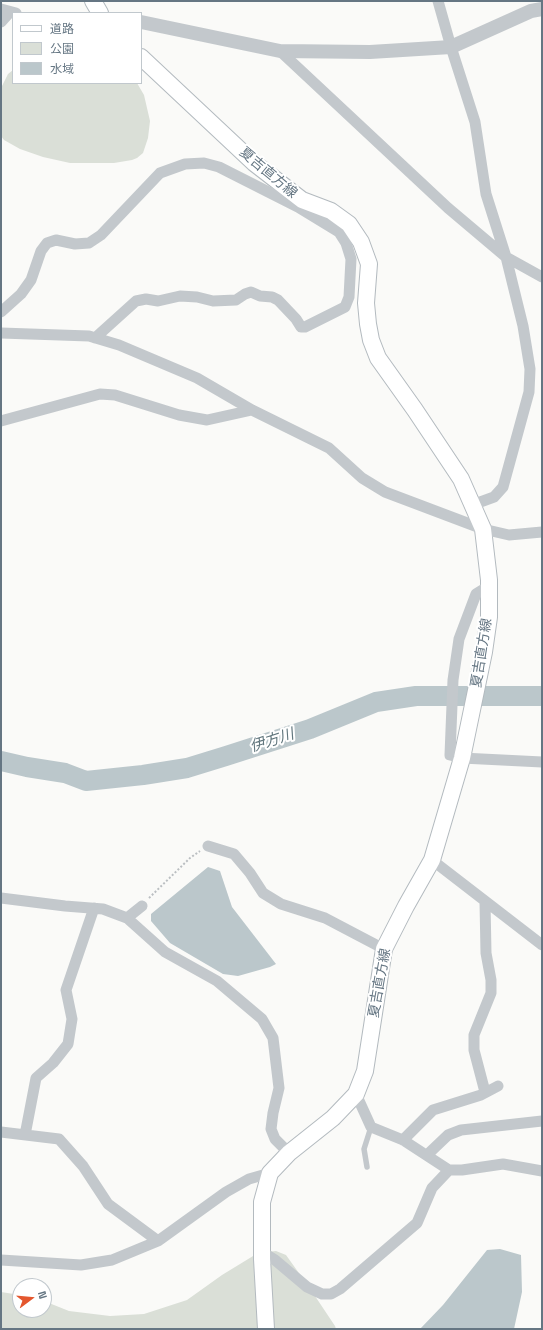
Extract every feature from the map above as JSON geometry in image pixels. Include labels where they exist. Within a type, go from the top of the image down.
[{"type":"main road","points":[[93,1],[99,12]]},
{"type":"main road","name":"夏吉直方線","points":[[142,58],[254,164],[300,204],[332,210],[350,224],[361,242],[369,264],[366,303],[371,340],[378,358],[419,416],[461,480],[482,529],[489,586],[489,617],[479,678],[462,758],[432,860],[384,949],[365,1071],[356,1094],[333,1118],[289,1154],[270,1173],[262,1202],[262,1252],[266,1329]]},
{"type":"street","points":[[438,1],[475,122],[486,194],[506,257],[523,326],[530,370],[529,392],[503,487],[494,497],[472,505]]},
{"type":"street","points":[[142,22],[280,51],[370,52],[451,47],[531,11],[542,9]]},
{"type":"street","points":[[1,22],[9,11]]},
{"type":"street","points":[[280,51],[448,208],[506,257],[542,277]]},
{"type":"street","points":[[1,312],[21,294],[31,280],[41,250],[47,243],[56,240],[75,244],[89,243],[101,235],[160,173],[185,164],[204,163],[219,167],[300,204],[339,232],[346,243],[351,259],[349,297],[345,307],[305,327],[301,327],[296,319],[278,300],[272,297],[260,296],[251,292],[236,300],[213,301],[197,297],[180,296],[158,301],[146,299],[136,301],[95,338]]},
{"type":"street","points":[[1,333],[89,336],[119,345],[197,378],[252,410],[329,448],[362,478],[385,492],[482,529],[509,535],[542,532]]},
{"type":"street","points":[[1,421],[100,394],[116,395],[179,415],[207,420],[252,410]]},
{"type":"street","points":[[489,586],[476,594],[459,639],[453,680],[450,755],[462,758],[542,762]]},
{"type":"street","points":[[208,846],[234,854],[264,893],[281,904],[325,918],[384,949]]},
{"type":"street","points":[[432,860],[542,945]]},
{"type":"street","points":[[1,898],[103,909],[127,918],[165,952],[217,981],[262,1019],[273,1038],[279,1088],[271,1129],[274,1140],[289,1154]]},
{"type":"street","points":[[485,902],[486,953],[491,980],[491,992],[474,1035],[474,1050],[485,1092]]},
{"type":"street","points":[[127,918],[142,906]]},
{"type":"street","points":[[25,1135],[36,1078],[53,1063],[68,1044],[72,1019],[66,990],[94,908]]},
{"type":"street","points":[[403,1140],[433,1110],[498,1086]]},
{"type":"street","points":[[356,1094],[371,1127],[403,1140],[449,1170],[462,1170],[503,1164],[542,1171]]},
{"type":"street","points":[[427,1155],[448,1136],[461,1130],[542,1122]]},
{"type":"street","points":[[1,1132],[59,1139],[83,1166],[108,1204],[158,1240]]},
{"type":"street","points":[[262,1252],[275,1260],[307,1288],[322,1294],[331,1294],[340,1289],[417,1223],[432,1188],[449,1170]]},
{"type":"street","points":[[1,1260],[81,1265],[112,1260],[158,1240],[226,1192],[249,1180],[270,1173]]},
{"type":"lane","points":[[367,1167],[364,1149],[371,1127]]},
{"type":"path","points":[[142,906],[190,858],[208,846]]},
{"type":"green space","points":[[12,71],[12,84],[138,84],[144,95],[150,121],[148,138],[143,153],[132,160],[114,163],[70,163],[43,157],[20,149],[4,140],[1,136],[1,88],[8,74]]},
{"type":"green space","points":[[276,1251],[286,1255],[336,1329],[1,1329],[1,1292],[12,1294],[12,1318],[52,1318],[52,1304],[69,1311],[110,1316],[144,1314],[187,1300],[222,1275],[258,1253]]},
{"type":"water","points":[[208,867],[220,871],[232,907],[276,964],[238,976],[223,974],[170,943],[151,921],[151,914]]},
{"type":"water","points":[[500,1249],[521,1255],[522,1292],[514,1329],[420,1329],[443,1305],[487,1250]]},
{"type":"waterway","name":"伊方川","points":[[1,761],[65,773],[86,781],[143,775],[187,768],[226,756],[310,729],[376,702],[416,696],[542,696]]}]
